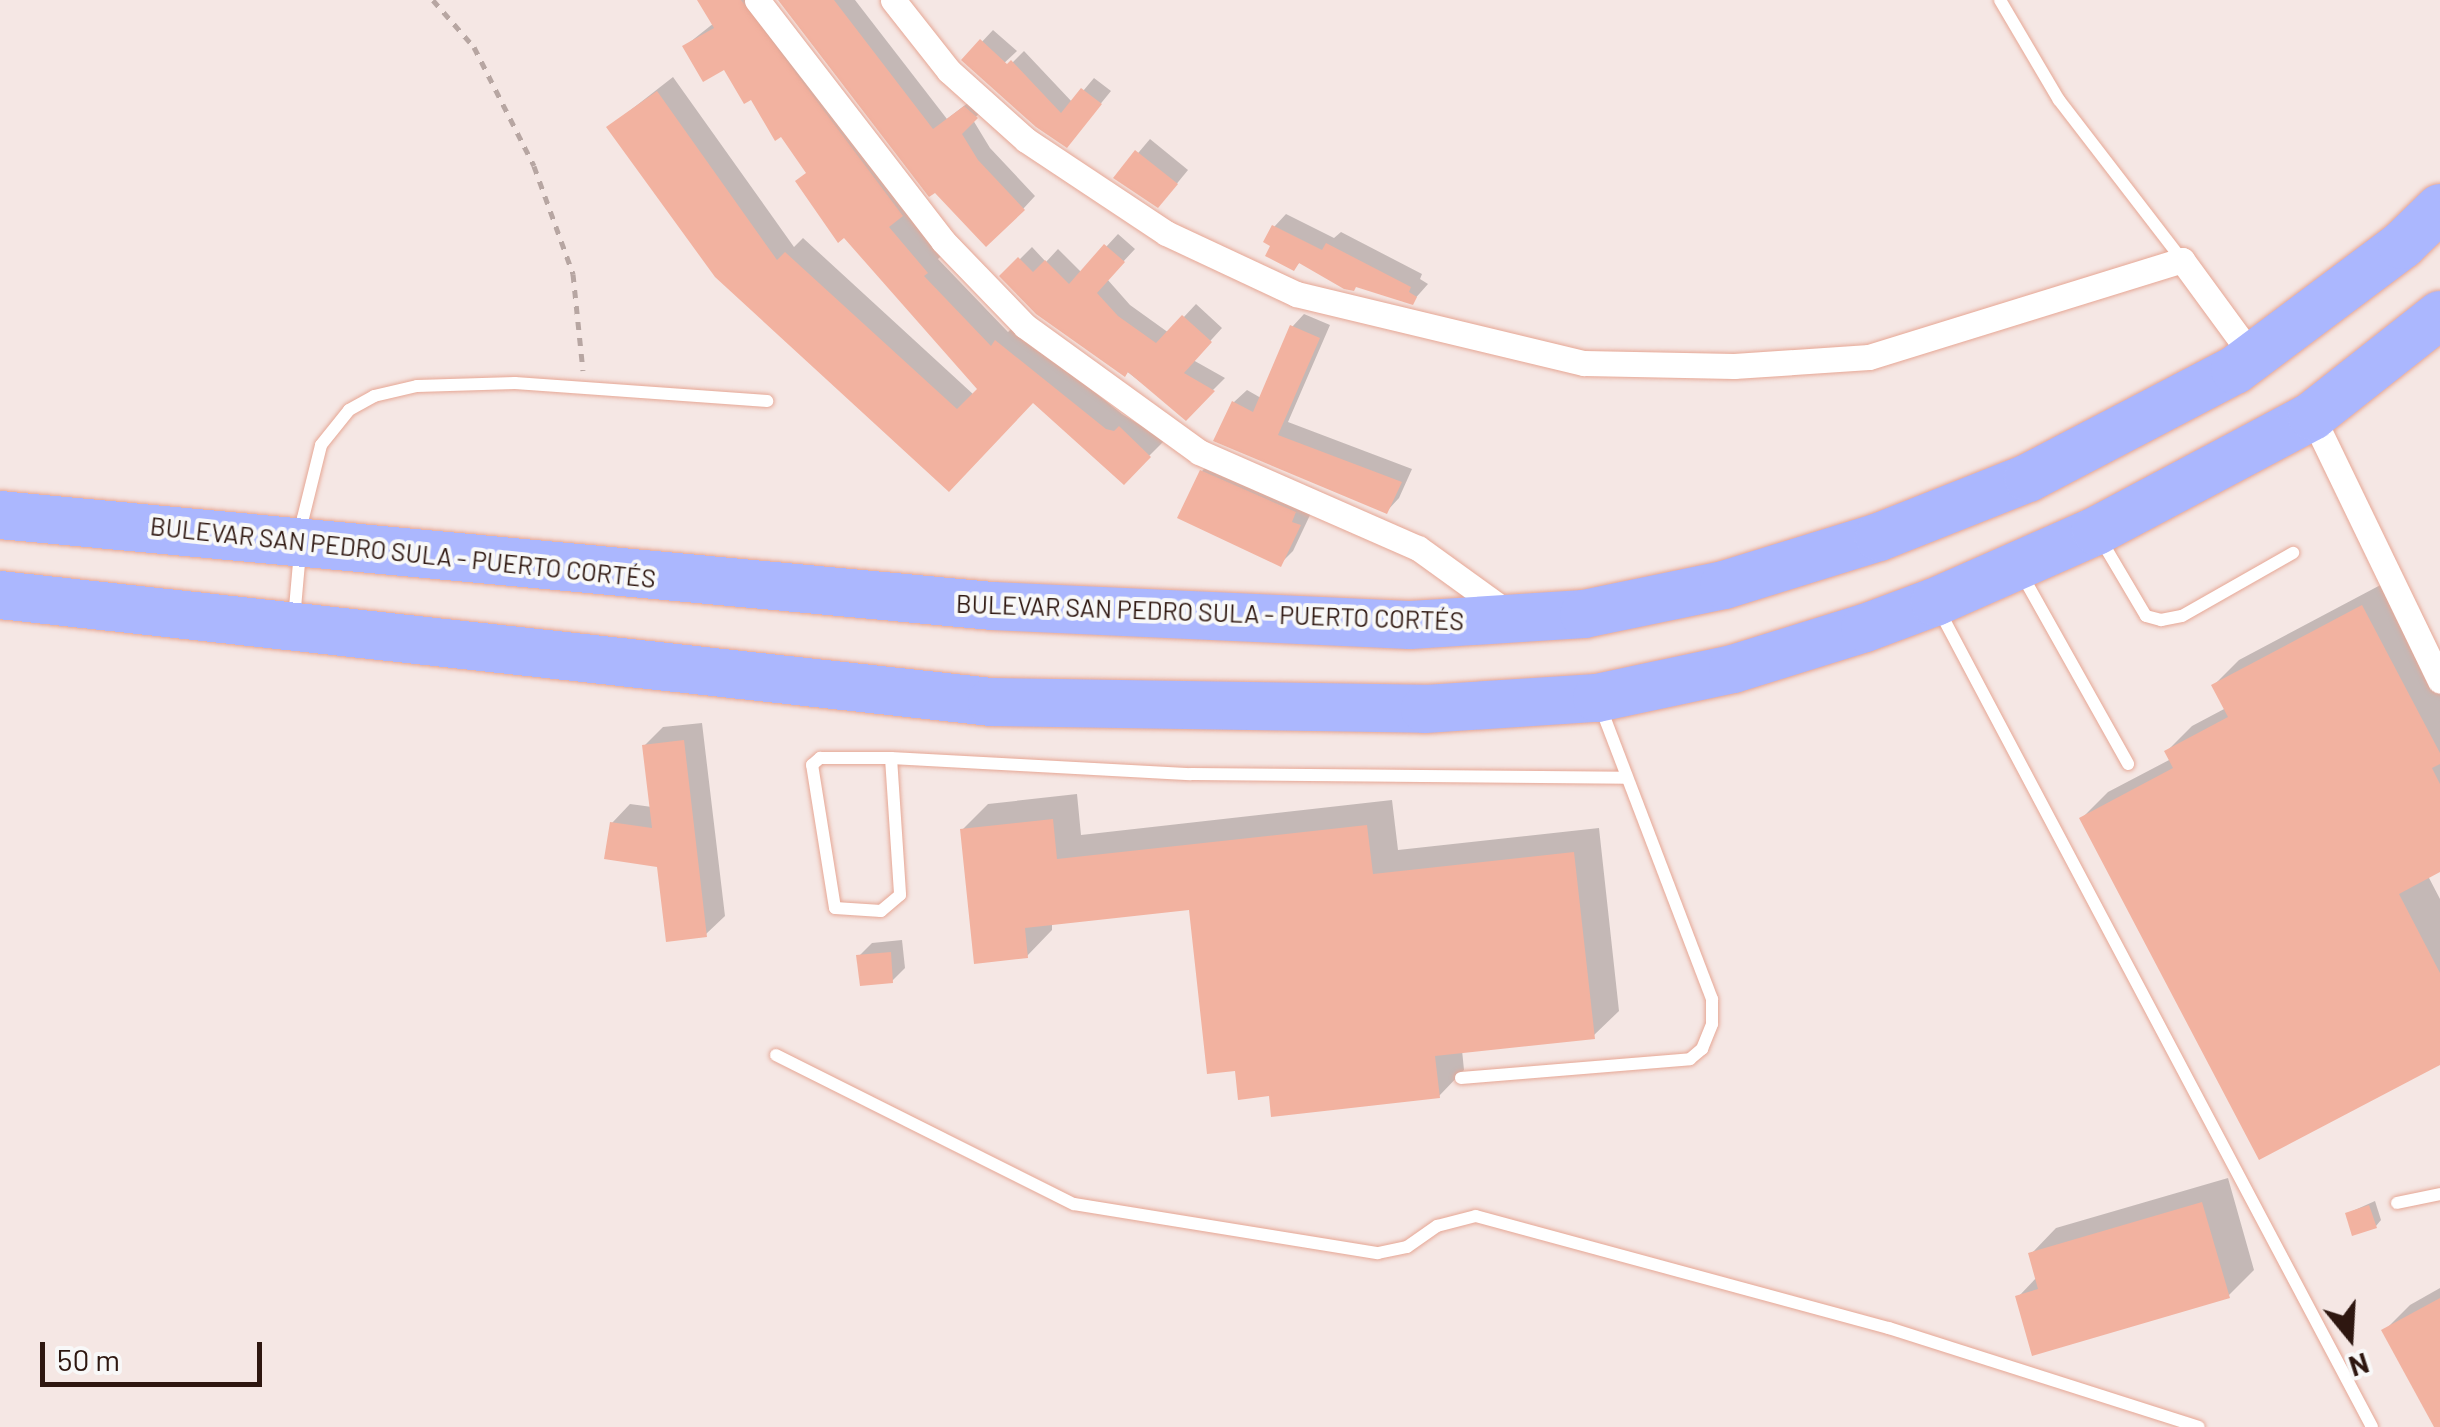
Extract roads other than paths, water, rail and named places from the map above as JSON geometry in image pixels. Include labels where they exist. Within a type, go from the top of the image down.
[{"type":"highway","name":"BULEVAR SAN PEDRO SULA - PUERTO CORTÉS","points":[[0,516],[992,606],[1410,625],[1584,614],[1724,585],[1879,537],[2028,478],[2176,402],[2253,356],[2402,245],[2440,208]]},
{"type":"highway","points":[[0,595],[992,702],[1425,709],[1597,698],[1733,669],[1936,602],[2096,531],[2312,416],[2440,315]]},
{"type":"street","points":[[757,0],[943,241],[1025,326],[1199,452],[1418,548],[1519,620]]},
{"type":"street","points":[[893,0],[950,71],[1013,128],[1166,233],[1296,294],[1584,364],[1734,366],[1869,357],[2182,260],[2253,356]]},
{"type":"street","points":[[2312,416],[2440,681]]},
{"type":"lane","points":[[2000,0],[2059,100],[2182,260]]},
{"type":"lane","points":[[293,626],[299,545],[321,445],[348,410],[374,396],[417,386],[515,384],[767,401]]},
{"type":"lane","points":[[2096,531],[2146,616],[2161,620],[2182,616],[2292,553]]},
{"type":"lane","points":[[2017,566],[2128,764]]},
{"type":"lane","points":[[1936,602],[2372,1427]]},
{"type":"lane","points":[[1461,1078],[1690,1059],[1702,1049],[1712,1024],[1712,999],[1597,698]]},
{"type":"lane","points":[[891,758],[900,895],[881,911],[834,908],[812,765],[820,758],[891,758],[1191,774],[1628,778]]},
{"type":"lane","points":[[776,1055],[1074,1204],[1378,1254],[1407,1246],[1437,1226],[1476,1216],[1888,1328],[2199,1427]]},
{"type":"lane","points":[[2398,1203],[2440,1194]]}]
